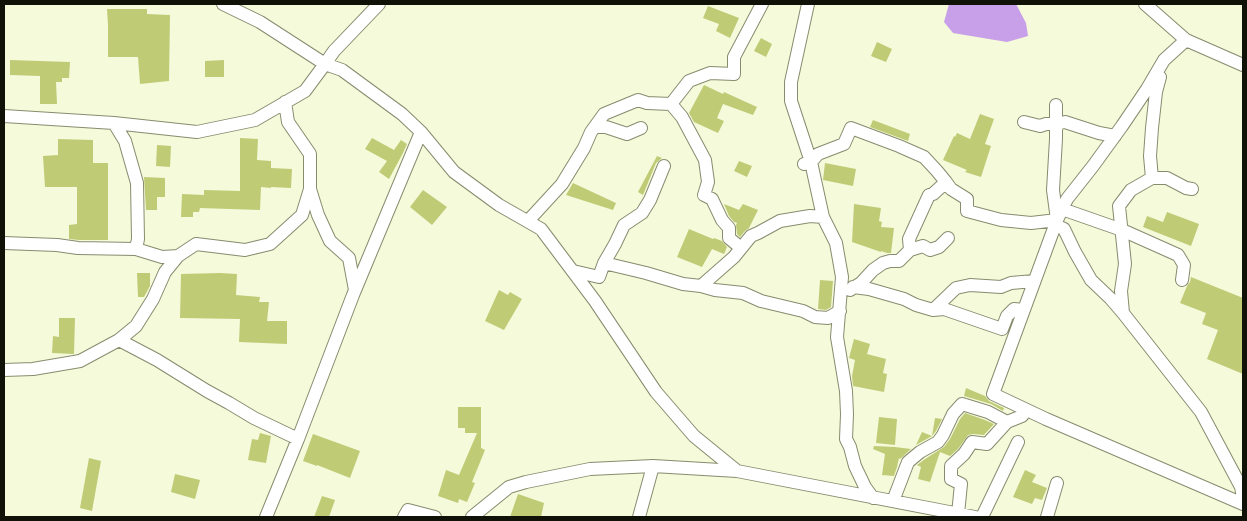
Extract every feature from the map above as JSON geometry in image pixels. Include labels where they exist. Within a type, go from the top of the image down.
[{"type":"street","points":[[223,4],[260,22],[325,64],[342,70],[402,114],[421,132],[454,172],[499,205],[542,229],[595,301],[656,392],[694,436],[737,471]]},
{"type":"street","points":[[4,116],[114,123],[197,132],[254,120],[305,91],[334,51],[379,4]]},
{"type":"street","points":[[671,104],[689,81],[710,73],[734,74],[734,57],[762,4]]},
{"type":"street","points":[[808,4],[791,82],[791,101],[823,217],[836,243],[842,277],[837,337],[846,391],[846,439],[855,466],[873,498]]},
{"type":"street","points":[[1145,4],[1186,40],[1243,66]]},
{"type":"street","points":[[1186,40],[1164,60],[1147,89],[1093,166],[1067,199],[1034,281],[993,394],[1243,504]]},
{"type":"street","points":[[1152,178],[1150,156],[1155,101],[1164,60]]},
{"type":"street","points":[[528,221],[562,184],[584,148],[591,132],[604,114],[638,100],[647,103],[671,104],[682,117],[705,160],[708,182],[704,195],[712,199],[722,220],[729,228],[730,238],[741,248]]},
{"type":"street","points":[[285,102],[288,122],[310,154],[310,189],[318,216],[330,240],[349,258],[356,290]]},
{"type":"street","points":[[1056,104],[1053,190],[1058,218],[1091,280],[1123,313],[1202,412],[1241,487],[1243,496]]},
{"type":"street","points":[[1024,122],[1040,126],[1065,122],[1114,136]]},
{"type":"street","points":[[114,123],[125,141],[137,183],[138,238],[136,249]]},
{"type":"street","points":[[595,127],[606,127],[627,134],[641,128]]},
{"type":"street","points":[[808,163],[818,154],[844,144],[851,128],[900,146],[924,158],[937,170],[951,189],[967,199],[967,211],[1001,220],[1031,222],[1058,218],[1122,230],[1178,255],[1184,265],[1182,280]]},
{"type":"street","points":[[266,517],[421,132]]},
{"type":"street","points":[[572,271],[599,277],[624,224],[642,213],[650,200],[664,166]]},
{"type":"street","points":[[1123,313],[1121,291],[1125,264],[1119,206],[1131,190],[1152,178],[1167,178],[1186,188],[1192,188]]},
{"type":"street","points":[[910,250],[909,239],[929,195],[933,194],[946,182]]},
{"type":"street","points":[[4,370],[33,369],[80,361],[119,340],[136,326],[153,300],[165,272],[178,256],[196,244],[244,250],[270,244],[302,215],[310,189]]},
{"type":"street","points":[[701,286],[734,257],[750,236],[780,221],[810,216],[823,217]]},
{"type":"street","points":[[604,263],[683,284],[743,293],[761,301],[803,311],[815,317],[828,318],[840,306],[849,290],[861,282],[872,270],[890,261],[898,262],[910,250],[923,246],[930,250],[939,247],[948,238]]},
{"type":"street","points":[[4,243],[57,245],[78,248],[136,249],[162,257],[178,256]]},
{"type":"street","points":[[162,257],[165,272]]},
{"type":"street","points":[[933,310],[956,288],[970,285],[1001,287],[1011,283],[1034,281]]},
{"type":"street","points":[[853,287],[869,289],[897,297],[933,310],[944,309],[1002,329],[1007,316],[1014,309],[1024,310]]},
{"type":"street","points":[[822,317],[837,337]]},
{"type":"street","points":[[119,340],[157,360],[254,418],[298,439]]},
{"type":"street","points":[[893,502],[908,462],[920,452],[938,442],[953,414],[962,404],[988,412],[1007,422]]},
{"type":"street","points":[[958,514],[961,484],[951,479],[951,466],[964,454],[972,442],[986,444],[1007,422],[1022,416],[1026,410]]},
{"type":"street","points":[[982,517],[1018,442]]},
{"type":"street","points":[[639,517],[652,466]]},
{"type":"street","points":[[472,517],[509,487],[526,482],[590,470],[652,466],[737,471],[974,517]]},
{"type":"street","points":[[1048,517],[1057,483]]},
{"type":"street","points":[[404,517],[408,510],[435,517]]},
{"type":"shaded area","points":[[949,4],[1016,4],[1026,23],[1028,36],[1007,42],[953,33],[944,22]]},
{"type":"building","points":[[708,6],[739,18],[730,38],[716,31],[719,24],[703,18]]},
{"type":"building","points":[[107,9],[147,9],[147,14],[170,15],[169,81],[140,84],[138,57],[108,57]]},
{"type":"building","points":[[761,38],[772,44],[766,57],[754,51]]},
{"type":"building","points":[[877,42],[892,49],[886,62],[871,56]]},
{"type":"building","points":[[10,60],[70,62],[69,78],[62,78],[62,82],[56,82],[57,104],[40,104],[40,76],[10,75]]},
{"type":"building","points":[[224,60],[224,77],[205,77],[205,61]]},
{"type":"building","points":[[704,85],[757,107],[753,115],[723,104],[717,118],[724,121],[718,133],[694,122],[689,113]]},
{"type":"building","points":[[980,114],[994,119],[985,144],[991,146],[981,177],[965,172],[967,170],[943,160],[957,133],[970,139]]},
{"type":"building","points":[[873,120],[910,134],[908,141],[870,127]]},
{"type":"building","points":[[240,138],[258,139],[257,160],[271,161],[271,168],[292,169],[291,188],[261,187],[260,210],[200,208],[199,212],[193,212],[193,217],[181,217],[182,194],[204,195],[204,190],[240,191]]},
{"type":"building","points":[[372,138],[394,150],[401,140],[407,144],[389,179],[379,172],[387,161],[365,149]]},
{"type":"building","points":[[58,139],[93,140],[93,163],[108,163],[108,240],[69,239],[69,225],[77,224],[77,187],[45,187],[43,156],[58,155]]},
{"type":"building","points":[[157,145],[171,146],[170,167],[156,166]]},
{"type":"building","points":[[657,156],[662,158],[656,163],[643,195],[638,192]]},
{"type":"building","points":[[739,161],[752,166],[747,177],[734,171]]},
{"type":"building","points":[[825,163],[856,169],[853,186],[823,180]]},
{"type":"building","points":[[144,177],[165,178],[165,197],[157,197],[157,210],[146,210]]},
{"type":"building","points":[[573,183],[616,203],[613,210],[566,195]]},
{"type":"building","points":[[423,190],[447,207],[432,225],[410,207]]},
{"type":"building","points":[[724,204],[739,210],[743,204],[758,210],[749,228],[740,237],[737,234],[737,223],[729,216]]},
{"type":"building","points":[[854,204],[881,208],[879,221],[882,222],[881,227],[894,228],[891,253],[881,252],[852,242]]},
{"type":"building","points":[[1167,212],[1199,224],[1191,246],[1143,227],[1147,216],[1163,222]]},
{"type":"building","points":[[689,229],[722,241],[727,247],[724,254],[712,249],[702,267],[677,257]]},
{"type":"building","points":[[137,273],[150,273],[150,286],[144,297],[138,297]]},
{"type":"building","points":[[181,274],[237,274],[236,295],[260,297],[259,302],[269,302],[267,321],[287,321],[287,344],[239,342],[240,319],[180,318]]},
{"type":"building","points":[[1191,277],[1243,298],[1243,374],[1207,359],[1218,330],[1202,324],[1206,313],[1180,303]]},
{"type":"building","points":[[820,280],[833,281],[831,307],[826,310],[818,309]]},
{"type":"building","points":[[499,290],[508,295],[510,292],[522,299],[504,330],[485,321]]},
{"type":"building","points":[[59,318],[75,318],[74,354],[52,353],[53,336],[59,337]]},
{"type":"building","points":[[854,339],[870,344],[867,354],[886,359],[883,373],[887,374],[884,392],[853,386],[852,376],[855,360],[849,358]]},
{"type":"building","points":[[966,388],[985,396],[989,401],[1004,408],[1003,411],[991,404],[964,396]]},
{"type":"building","points":[[458,407],[481,407],[481,448],[485,450],[472,482],[475,483],[467,502],[459,499],[458,503],[438,496],[446,470],[459,475],[477,433],[465,433],[465,428],[458,428]]},
{"type":"building","points":[[965,413],[994,424],[984,435],[968,435],[958,449],[950,456],[940,452],[930,482],[918,479],[921,467],[917,465],[944,447]]},
{"type":"building","points":[[879,417],[897,419],[895,445],[876,443]]},
{"type":"building","points":[[935,418],[942,419],[936,431],[932,436]]},
{"type":"building","points":[[922,432],[932,436],[916,445]]},
{"type":"building","points":[[260,433],[271,436],[266,463],[248,460],[252,439],[258,440]]},
{"type":"building","points":[[313,434],[360,451],[350,478],[303,461]]},
{"type":"building","points":[[874,446],[911,449],[899,458],[894,476],[882,475],[885,454],[873,449]]},
{"type":"building","points":[[89,458],[101,461],[92,511],[80,508]]},
{"type":"building","points":[[1025,470],[1036,475],[1032,482],[1047,488],[1042,500],[1035,498],[1032,504],[1013,497]]},
{"type":"building","points":[[175,474],[200,480],[195,499],[171,492]]},
{"type":"building","points":[[518,494],[544,503],[541,517],[510,517]]},
{"type":"building","points":[[322,496],[335,500],[329,517],[314,517]]}]
